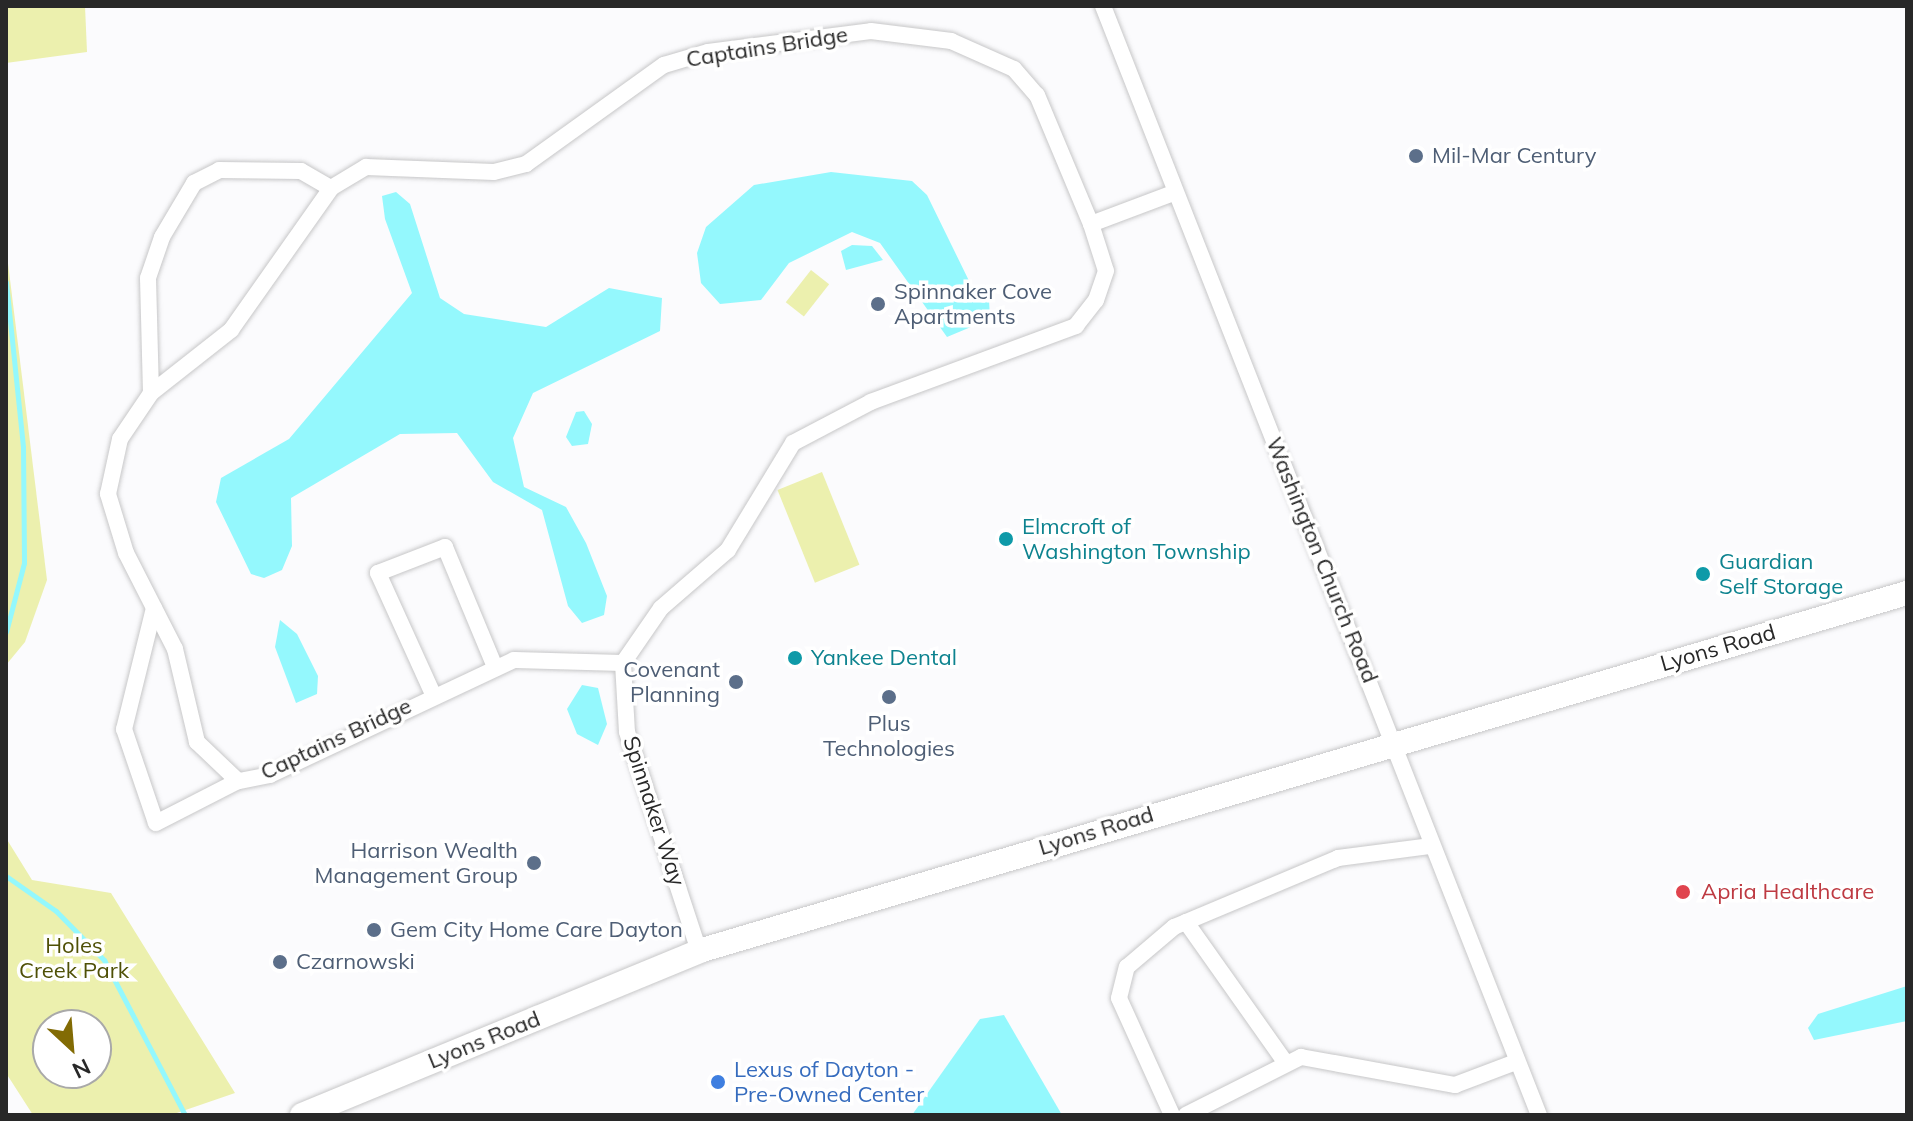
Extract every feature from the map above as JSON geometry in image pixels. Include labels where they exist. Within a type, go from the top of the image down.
[{"type":"main road","name":"Lyons Road","points":[[302,1115],[699,951],[1394,742],[1907,593]]},
{"type":"street","name":"Washington Church Road","points":[[1103,6],[1173,193],[1394,742],[1431,846],[1539,1115]]},
{"type":"street","name":"Captains Bridge","points":[[154,608],[124,729],[156,823],[238,781],[270,775],[432,692],[514,660],[623,663],[661,608],[728,550],[793,443],[871,402],[1076,326],[1106,271],[1091,224],[1037,95],[1014,69],[951,41],[871,31],[708,52],[664,65],[526,164],[494,172],[366,167],[331,188],[231,330],[151,393],[120,439],[108,494],[154,608],[175,649],[197,742],[238,781]]},
{"type":"street","points":[[151,393],[148,278],[162,237],[194,183],[219,170],[301,171],[331,188]]},
{"type":"street","points":[[1091,224],[1173,193]]},
{"type":"street","name":"Captains Bridge","points":[[432,692],[378,573],[445,547],[495,667]]},
{"type":"street","name":"Spinnaker Way","points":[[623,663],[627,732],[699,951]]},
{"type":"street","points":[[1172,1115],[1119,998],[1119,980],[1152,944],[1186,922],[1338,858],[1431,846]]},
{"type":"street","points":[[1186,922],[1285,1062]]},
{"type":"street","points":[[1186,1115],[1285,1062],[1301,1057],[1364,1064],[1419,1083],[1455,1085],[1516,1062]]},
{"type":"green space","points":[[6,6],[85,6],[87,52],[6,63]]},
{"type":"green space","points":[[6,247],[47,580],[25,642],[6,665]]},
{"type":"green space","points":[[811,270],[829,284],[804,316],[786,302]]},
{"type":"green space","points":[[822,472],[859,565],[815,583],[777,490]]},
{"type":"green space","name":"Holes Creek Park","points":[[6,838],[32,880],[111,893],[235,1093],[171,1115],[33,1115],[6,1073]]},
{"type":"water","points":[[831,172],[912,181],[927,195],[973,289],[989,300],[990,319],[947,337],[880,243],[852,232],[789,263],[761,300],[720,304],[701,283],[697,253],[706,227],[754,185]]},
{"type":"water","points":[[396,192],[410,204],[440,298],[464,314],[546,327],[609,288],[662,298],[660,331],[533,393],[513,438],[524,487],[566,507],[586,543],[607,596],[604,615],[582,623],[568,606],[542,510],[493,482],[457,433],[400,434],[291,498],[292,546],[282,570],[264,578],[251,574],[216,502],[221,478],[289,439],[412,293],[385,219],[382,196]]},
{"type":"water","points":[[852,245],[872,246],[883,260],[846,270],[841,251]]},
{"type":"water","points":[[584,411],[592,424],[588,444],[572,446],[566,437],[576,412]]},
{"type":"water","points":[[280,620],[297,634],[318,676],[317,694],[296,703],[275,647]]},
{"type":"water","points":[[582,685],[598,688],[607,724],[598,745],[577,734],[567,709]]},
{"type":"water","points":[[1907,986],[1907,1021],[1814,1040],[1808,1028],[1818,1014]]},
{"type":"water","points":[[1004,1015],[1062,1115],[912,1115],[980,1019]]},
{"type":"waterway","points":[[6,282],[23,447],[24,563],[6,632]]},
{"type":"waterway","points":[[6,876],[56,911],[104,960],[185,1115]]},
{"type":"place","name":"Mil-Mar Century","points":[[1416,156]]},
{"type":"place","name":"Spinnaker Cove Apartments","points":[[878,304]]},
{"type":"place","name":"Elmcroft of Washington Township","points":[[1006,539]]},
{"type":"place","name":"Guardian Self Storage","points":[[1703,574]]},
{"type":"place","name":"Yankee Dental","points":[[795,658]]},
{"type":"place","name":"Covenant Planning","points":[[736,682]]},
{"type":"place","name":"Plus Technologies","points":[[889,697]]},
{"type":"place","name":"Harrison Wealth Management Group","points":[[534,863]]},
{"type":"place","name":"Apria Healthcare","points":[[1683,892]]},
{"type":"place","name":"Gem City Home Care Dayton","points":[[374,930]]},
{"type":"place","name":"Czarnowski","points":[[280,962]]},
{"type":"place","name":"Lexus of Dayton - Pre-Owned Center","points":[[718,1082]]}]
